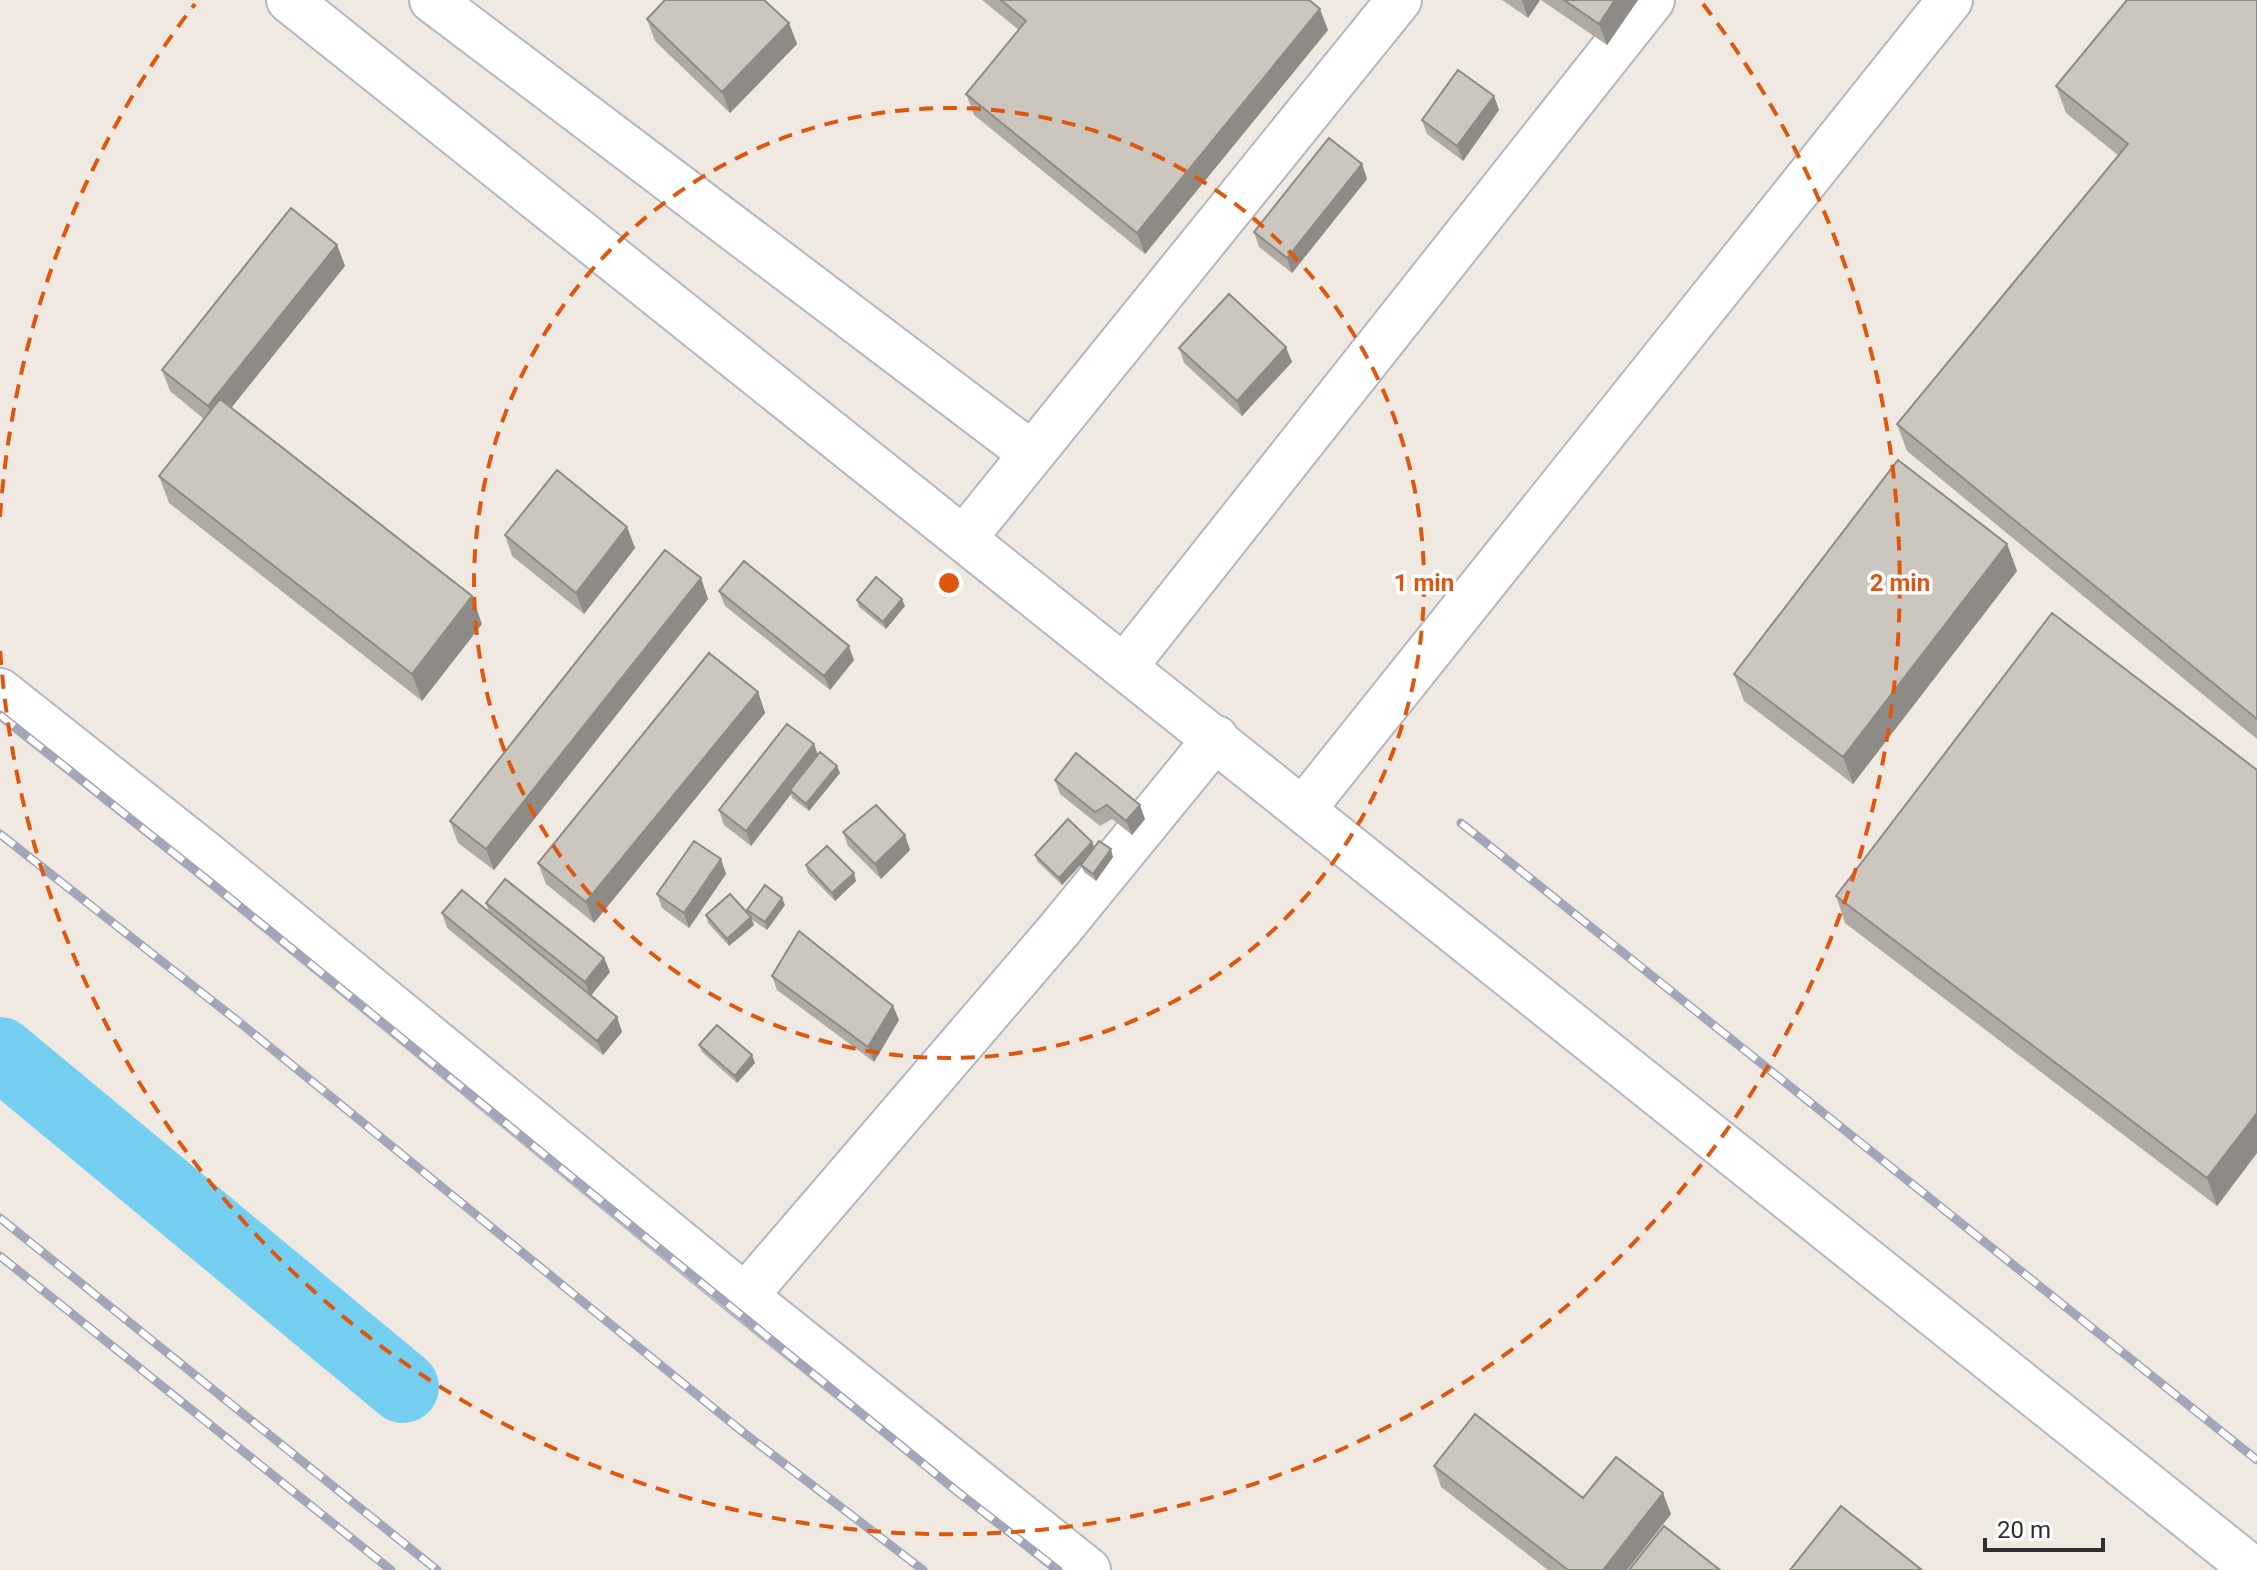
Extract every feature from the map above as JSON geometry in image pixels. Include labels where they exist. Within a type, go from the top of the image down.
[{"type":"lane","points":[[289,0],[2254,1570]]},
{"type":"lane","points":[[432,0],[1032,454]]},
{"type":"lane","points":[[964,538],[1399,0]]},
{"type":"lane","points":[[1125,666],[1652,0]]},
{"type":"lane","points":[[1304,808],[1950,0]]},
{"type":"lane","points":[[0,691],[207,855],[745,1296],[1088,1570]]},
{"type":"lane","points":[[745,1296],[1059,930],[1216,738]]},
{"type":"building","points":[[665,0],[764,0],[789,23],[722,92],[647,19]]},
{"type":"building","points":[[1001,0],[1309,0],[1320,9],[1137,233],[966,94],[1026,21]]},
{"type":"building","points":[[1564,0],[1615,0],[1599,24]]},
{"type":"building","points":[[2127,0],[2257,0],[2257,719],[1897,424],[2128,144],[2056,86]]},
{"type":"building","points":[[1458,70],[1494,96],[1457,146],[1422,120]]},
{"type":"building","points":[[1329,138],[1362,164],[1287,258],[1254,232]]},
{"type":"building","points":[[291,208],[337,245],[208,406],[162,370]]},
{"type":"building","points":[[1229,294],[1286,347],[1237,401],[1179,348]]},
{"type":"building","points":[[220,399],[472,596],[412,674],[159,476]]},
{"type":"building","points":[[1898,460],[2007,544],[1843,757],[1734,674]]},
{"type":"building","points":[[557,470],[627,527],[576,593],[505,535]]},
{"type":"building","points":[[665,550],[701,578],[486,849],[450,821]]},
{"type":"building","points":[[744,561],[849,646],[824,676],[719,591]]},
{"type":"building","points":[[876,577],[902,599],[883,622],[857,600]]},
{"type":"building","points":[[2052,613],[2257,770],[2257,1113],[2207,1178],[1836,896]]},
{"type":"building","points":[[709,653],[758,692],[586,902],[538,863]]},
{"type":"building","points":[[787,724],[814,744],[746,831],[719,810]]},
{"type":"building","points":[[820,752],[837,766],[806,804],[790,790]]},
{"type":"building","points":[[1076,753],[1140,805],[1126,821],[1107,805],[1095,812],[1055,780]]},
{"type":"building","points":[[876,805],[905,835],[875,864],[843,832]]},
{"type":"building","points":[[1068,819],[1092,842],[1059,878],[1035,855]]},
{"type":"building","points":[[694,841],[721,859],[684,913],[657,894]]},
{"type":"building","points":[[1099,841],[1111,849],[1093,874],[1081,865]]},
{"type":"building","points":[[827,846],[854,873],[832,893],[806,865]]},
{"type":"building","points":[[505,879],[604,958],[585,982],[486,903]]},
{"type":"building","points":[[765,885],[782,898],[765,922],[747,910]]},
{"type":"building","points":[[462,890],[617,1017],[597,1041],[442,913]]},
{"type":"building","points":[[730,894],[751,917],[727,939],[706,915]]},
{"type":"building","points":[[799,931],[893,1006],[868,1047],[772,976]]},
{"type":"building","points":[[717,1025],[752,1055],[735,1076],[699,1045]]},
{"type":"building","points":[[1475,1414],[1583,1498],[1616,1457],[1663,1493],[1603,1570],[1568,1570],[1434,1466]]},
{"type":"building","points":[[1841,1506],[1922,1570],[1790,1570]]},
{"type":"building","points":[[1664,1526],[1720,1570],[1629,1570]]},
{"type":"waterway","points":[[0,1053],[403,1387]]},
{"type":"railway","points":[[0,715],[1058,1570]]},
{"type":"railway","points":[[1461,823],[2257,1460]]},
{"type":"railway","points":[[0,834],[244,1026],[744,1433],[923,1570]]},
{"type":"railway","points":[[0,1218],[437,1570]]},
{"type":"railway","points":[[0,1256],[391,1570]]}]
